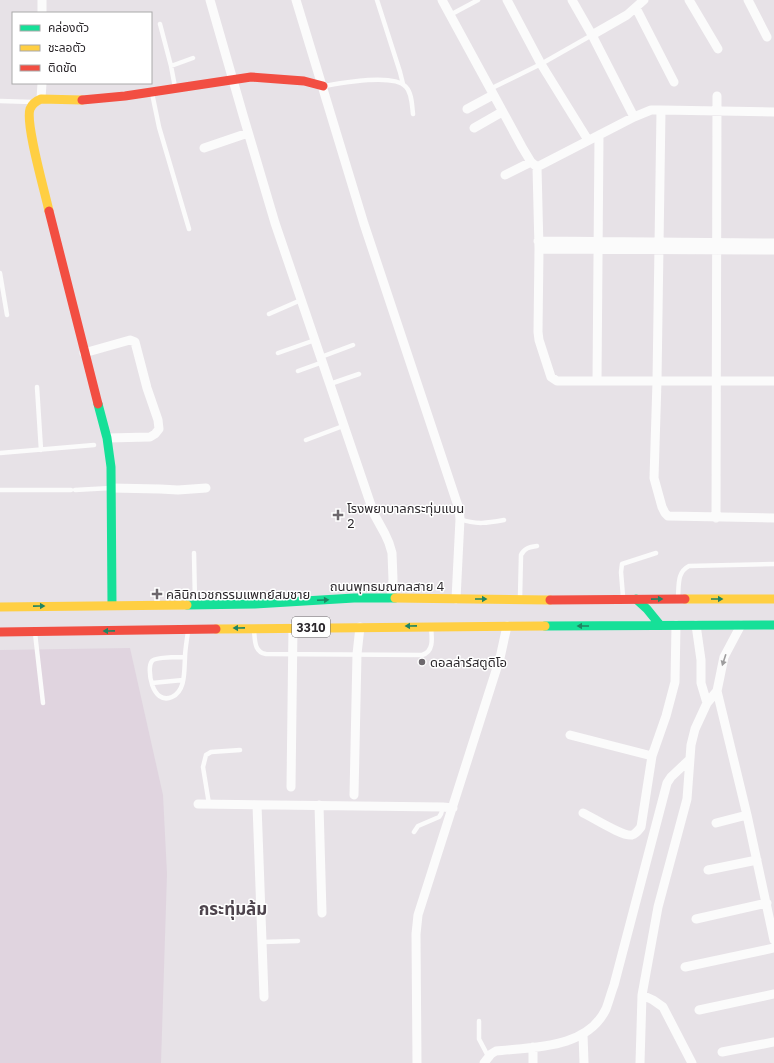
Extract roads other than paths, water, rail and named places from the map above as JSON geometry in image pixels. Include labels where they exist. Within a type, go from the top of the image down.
[{"type":"main road","points":[[112,605],[111,467],[107,438],[84,353],[30,131],[30,109],[38,101],[81,100],[152,92],[251,77],[304,81],[323,86]]},
{"type":"main road","name":"ถนนพุทธมณฑลสาย 4","points":[[0,607],[255,604],[354,598],[520,600],[678,598],[774,599]]},
{"type":"main road","points":[[636,599],[647,609],[660,625],[774,625]]},
{"type":"main road","name":"3310","points":[[0,632],[293,627],[660,625]]},
{"type":"street","points":[[42,0],[42,12]]},
{"type":"street","points":[[210,0],[275,223],[374,514],[389,543],[393,566],[391,598]]},
{"type":"street","points":[[296,0],[364,224],[459,509],[460,519],[456,599]]},
{"type":"street","points":[[442,0],[502,112],[534,165],[539,245],[538,332],[539,340],[551,376],[557,381],[774,381]]},
{"type":"street","points":[[507,0],[541,64],[588,140]]},
{"type":"street","points":[[572,0],[592,35],[634,117]]},
{"type":"street","points":[[689,0],[718,49]]},
{"type":"street","points":[[748,0],[767,37]]},
{"type":"street","points":[[592,35],[620,19],[639,3],[674,82]]},
{"type":"street","points":[[38,101],[42,84]]},
{"type":"street","points":[[466,109],[491,92]]},
{"type":"street","points":[[716,518],[717,96]]},
{"type":"street","points":[[505,175],[534,165],[651,110],[774,112]]},
{"type":"street","points":[[661,110],[654,478],[665,513],[672,516],[774,518]]},
{"type":"street","points":[[474,128],[502,112]]},
{"type":"street","points":[[204,148],[248,133]]},
{"type":"street","points":[[597,381],[599,135]]},
{"type":"street","points":[[539,245],[717,246],[774,243]]},
{"type":"street","points":[[717,246],[774,250]]},
{"type":"street","points":[[84,353],[130,340],[135,342],[158,420],[159,429],[150,437],[107,438]]},
{"type":"street","points":[[111,488],[178,490],[206,488]]},
{"type":"street","points":[[583,813],[621,834],[633,835],[641,827],[652,756],[666,716],[675,682],[676,625]]},
{"type":"street","points":[[696,625],[701,660],[701,683],[707,703]]},
{"type":"street","points":[[640,1063],[642,995],[658,907],[687,799],[691,745],[695,729],[707,703],[716,691],[724,657],[741,625]]},
{"type":"street","points":[[417,1063],[416,925],[500,658],[507,626]]},
{"type":"street","points":[[291,787],[293,627]]},
{"type":"street","points":[[354,794],[357,654],[360,627]]},
{"type":"street","points":[[716,691],[747,814],[774,940]]},
{"type":"street","points":[[570,735],[652,756]]},
{"type":"street","points":[[486,1060],[496,1051],[560,1044],[583,1034],[591,1028],[606,1009],[616,978],[667,783],[671,777],[690,760]]},
{"type":"street","points":[[198,804],[453,808]]},
{"type":"street","points":[[257,805],[264,997]]},
{"type":"street","points":[[319,805],[322,913]]},
{"type":"street","points":[[716,823],[747,814]]},
{"type":"street","points":[[708,870],[757,860]]},
{"type":"street","points":[[696,919],[767,904]]},
{"type":"street","points":[[685,967],[774,948]]},
{"type":"street","points":[[699,1010],[774,994]]},
{"type":"street","points":[[642,995],[663,1007],[692,1063]]},
{"type":"street","points":[[583,1034],[584,1063]]},
{"type":"street","points":[[722,1052],[774,1042]]},
{"type":"street","points":[[533,1047],[533,1063]]},
{"type":"lane","points":[[377,0],[403,84],[408,90],[413,114]]},
{"type":"lane","points":[[450,15],[478,0]]},
{"type":"lane","points":[[160,24],[175,88]]},
{"type":"lane","points":[[491,92],[592,35]]},
{"type":"lane","points":[[171,66],[193,58]]},
{"type":"lane","points":[[323,86],[361,80],[393,81],[403,84]]},
{"type":"lane","points":[[152,92],[159,127],[189,229]]},
{"type":"lane","points":[[0,101],[38,101]]},
{"type":"lane","points":[[0,273],[6,315]]},
{"type":"lane","points":[[269,314],[301,300]]},
{"type":"lane","points":[[278,353],[315,340]]},
{"type":"lane","points":[[298,371],[353,345]]},
{"type":"lane","points":[[330,384],[359,374]]},
{"type":"lane","points":[[37,387],[41,450]]},
{"type":"lane","points":[[306,440],[344,426]]},
{"type":"lane","points":[[0,453],[94,445]]},
{"type":"lane","points":[[0,490],[73,490],[111,488]]},
{"type":"lane","points":[[460,519],[469,523],[483,524],[504,520]]},
{"type":"lane","points":[[520,600],[521,555],[523,551],[530,547],[537,546]]},
{"type":"lane","points":[[194,553],[195,604]]},
{"type":"lane","points":[[624,599],[621,572],[622,564],[656,553]]},
{"type":"lane","points":[[678,598],[679,578],[681,572],[689,566],[774,564]]},
{"type":"lane","points":[[254,628],[256,649],[260,653],[422,655],[426,654],[432,644],[432,626]]},
{"type":"lane","points":[[185,657],[153,659],[150,666],[152,683],[156,694],[161,697],[171,698],[177,694],[183,680],[188,629]]},
{"type":"lane","points":[[35,632],[43,702]]},
{"type":"lane","points":[[152,683],[183,680]]},
{"type":"lane","points":[[209,804],[203,767],[206,755],[211,752],[240,750]]},
{"type":"lane","points":[[414,832],[418,826],[439,817],[442,814],[443,807]]},
{"type":"lane","points":[[262,942],[298,941]]},
{"type":"lane","points":[[479,1021],[479,1039],[486,1060]]},
{"type":"place","name":"โรงพยาบาลกระทุ่มแบน 2","points":[[338,515]]},
{"type":"place","name":"คลินิกเวชกรรมแพทย์สมชาย","points":[[157,594]]},
{"type":"place","name":"ดอลล่าร์สตูดิโอ","points":[[422,662]]},
{"type":"district","name":"กระทุ่มล้ม","points":[[233,909]]}]
